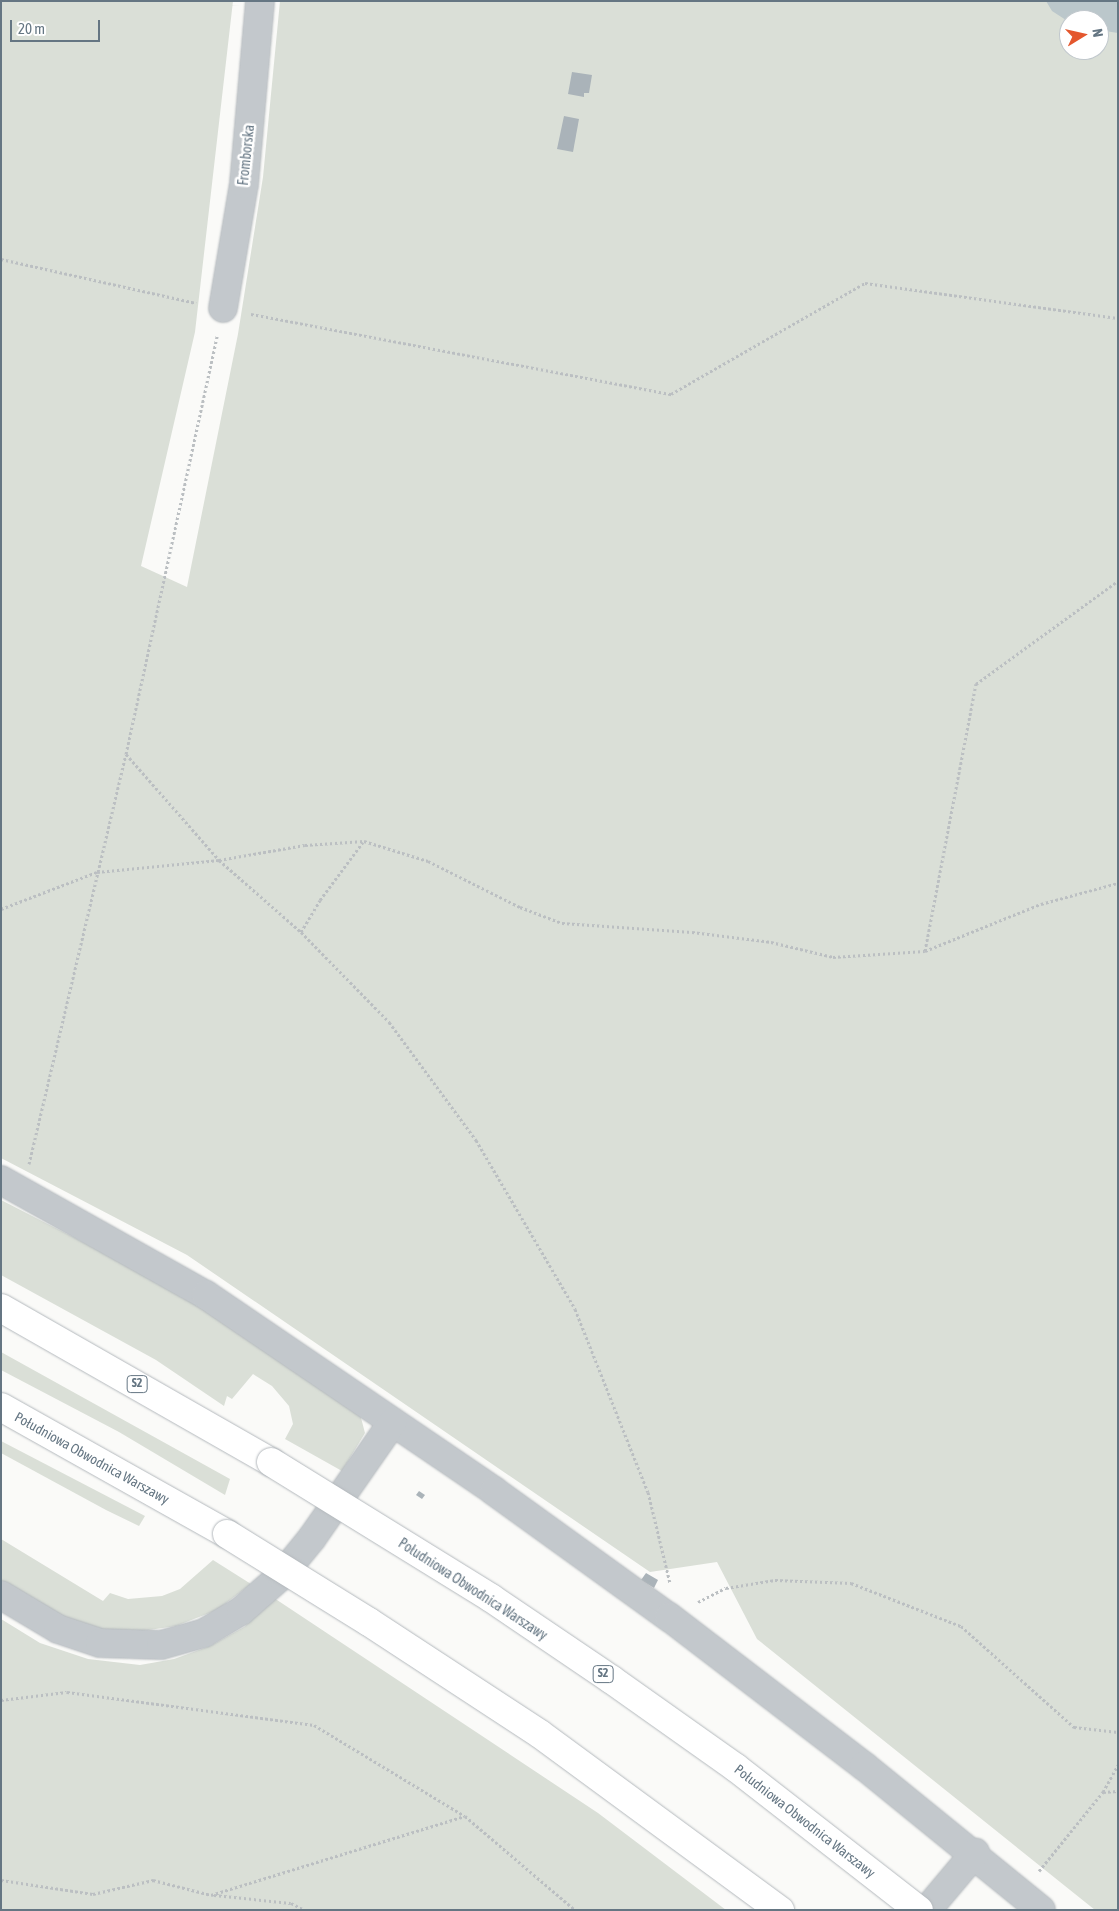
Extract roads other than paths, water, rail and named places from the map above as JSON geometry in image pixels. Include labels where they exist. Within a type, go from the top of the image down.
[{"type":"highway","name":"Południowa Obwodnica Warszawy","points":[[1,1308],[271,1462],[491,1598],[735,1767],[919,1910]]},
{"type":"highway","name":"Południowa Obwodnica Warszawy","points":[[1,1407],[227,1534],[370,1622],[540,1734],[780,1910]]},
{"type":"street","name":"Fromborska","points":[[223,308],[244,184],[260,1]]},
{"type":"street","points":[[12,1185],[206,1295],[393,1422],[668,1617],[975,1853],[1031,1902]]},
{"type":"street","points":[[1,1595],[58,1629],[100,1643],[161,1645],[204,1633],[241,1611],[281,1576],[312,1538],[393,1422]]},
{"type":"street","points":[[928,1910],[975,1853]]}]
